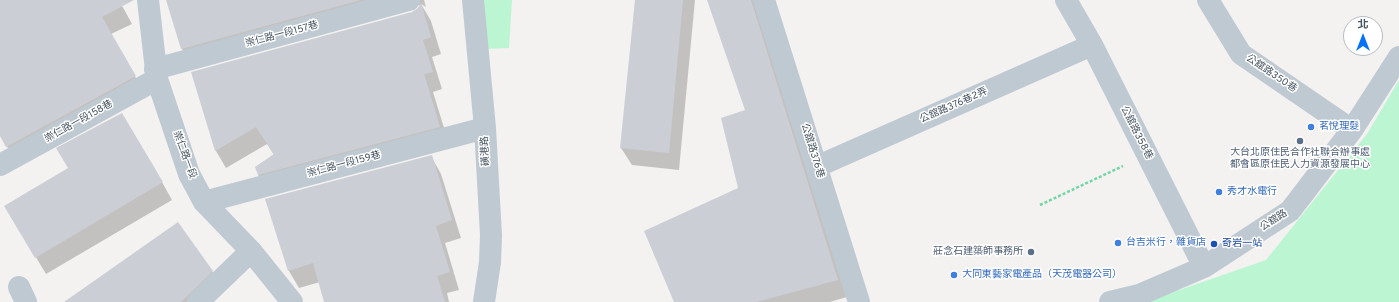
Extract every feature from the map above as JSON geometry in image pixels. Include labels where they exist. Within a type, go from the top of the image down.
[{"type":"street","name":"崇仁路一段","points":[[148,0],[156,74],[189,174],[204,202],[251,251],[292,302]]},
{"type":"street","name":"崇仁路一段157巷","points":[[156,74],[409,0]]},
{"type":"street","name":"磺港路","points":[[473,0],[484,128],[490,235],[490,262],[484,302]]},
{"type":"street","name":"公舘路376巷","points":[[764,0],[859,302]]},
{"type":"street","name":"公舘路358巷","points":[[1066,0],[1092,45],[1204,267]]},
{"type":"street","name":"公舘路350巷","points":[[1208,0],[1241,54],[1352,130]]},
{"type":"street","name":"公舘路376巷2弄","points":[[816,167],[1092,45]]},
{"type":"street","name":"公舘路","points":[[1110,302],[1139,295],[1204,267],[1290,211],[1352,130],[1399,57]]},
{"type":"street","name":"崇仁路一段158巷","points":[[0,165],[156,74]]},
{"type":"street","name":"崇仁路一段159巷","points":[[204,202],[484,128]]},
{"type":"street","points":[[198,302],[251,251]]},
{"type":"path","points":[[1040,205],[1147,154]]},
{"type":"green space","points":[[484,0],[512,0],[509,48],[486,49]]},
{"type":"green space","points":[[1399,80],[1399,302],[1145,302],[1266,260],[1367,134]]},
{"type":"building","points":[[0,0],[134,0],[102,17],[136,76],[6,147],[0,136]]},
{"type":"building","points":[[166,0],[361,0],[181,49]]},
{"type":"building","points":[[635,0],[683,0],[669,153],[620,148]]},
{"type":"building","points":[[707,0],[751,0],[838,280],[756,302],[674,302],[644,231],[738,188],[721,118],[745,110]]},
{"type":"building","points":[[421,3],[431,37],[423,40],[433,72],[424,74],[440,127],[258,175],[255,167],[274,154],[256,127],[215,151],[191,72],[412,12],[418,8]]},
{"type":"building","points":[[122,113],[163,182],[35,258],[4,206],[68,168],[56,148]]},
{"type":"building","points":[[432,155],[452,220],[436,226],[450,272],[437,276],[445,302],[324,302],[313,263],[288,271],[265,199]]},
{"type":"building","points":[[178,222],[213,271],[181,302],[64,302]]},
{"type":"place","name":"茗悅理髮","points":[[1311,127]]},
{"type":"place","name":"大台北原住民合作社聯合辦事處 都會區原住民人力資源發展中心","points":[[1300,141]]},
{"type":"place","name":"秀才水電行","points":[[1219,192]]},
{"type":"place","name":"台吉米行，雜貨店","points":[[1118,243]]},
{"type":"place","name":"奇岩一站","points":[[1214,244]]},
{"type":"place","name":"莊念石建築師事務所","points":[[1031,252]]},
{"type":"place","name":"大同東藝家電產品（天茂電器公司）","points":[[954,275]]}]
